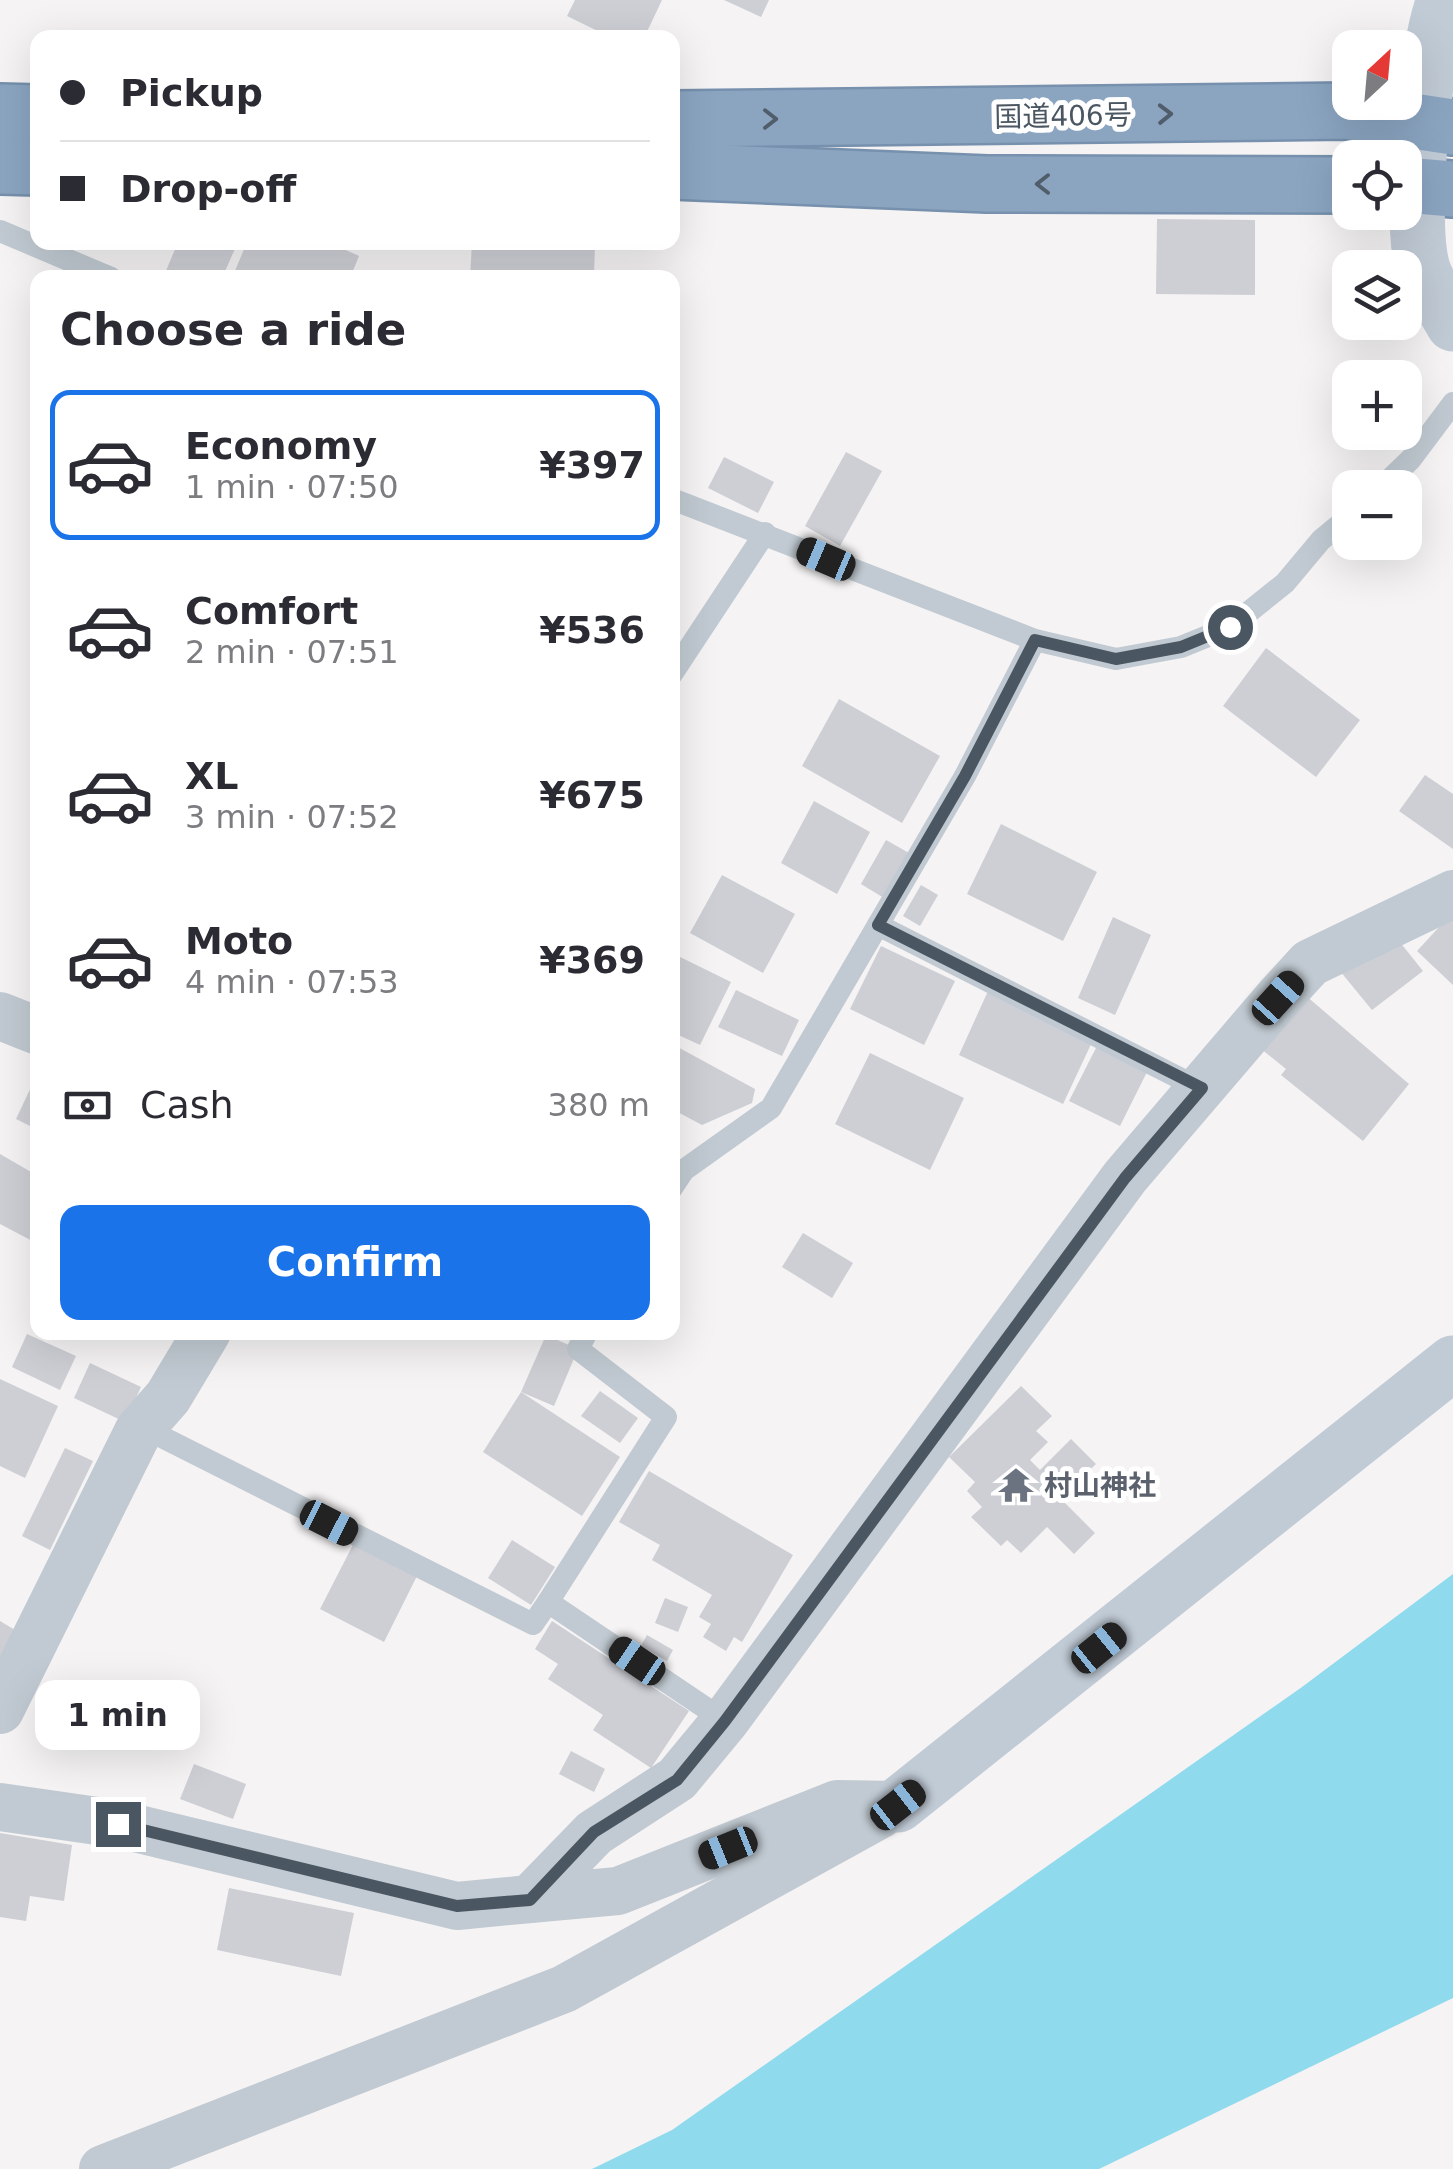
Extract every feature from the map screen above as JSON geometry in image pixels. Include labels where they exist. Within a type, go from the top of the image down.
[{"type":"highway","name":"国道406号","points":[[680,120],[1346,111],[1438,125]]},
{"type":"highway","points":[[0,112],[30,113]]},
{"type":"highway","points":[[0,166],[30,167]]},
{"type":"highway","points":[[680,171],[986,184],[1332,184]]},
{"type":"street","points":[[1444,0],[1434,26],[1438,125],[1418,236],[1424,270],[1453,324]]},
{"type":"street","points":[[530,1900],[594,1832],[677,1780],[725,1721],[1125,1178],[1310,963],[1453,894]]},
{"type":"street","points":[[0,1016],[30,1028]]},
{"type":"street","points":[[0,1710],[142,1427],[168,1397],[202,1340]]},
{"type":"street","points":[[103,2169],[564,1988],[898,1805],[1453,1363]]},
{"type":"street","points":[[0,1807],[118,1824],[457,1906],[618,1891],[837,1804],[898,1805]]},
{"type":"lane","points":[[0,231],[30,244]]},
{"type":"lane","points":[[45,250],[92,270]]},
{"type":"lane","points":[[1399,470],[1453,404]]},
{"type":"lane","points":[[680,502],[765,533],[918,598],[1035,640],[1116,659],[1181,647],[1230,627],[1285,584],[1332,531]]},
{"type":"lane","points":[[680,662],[765,533]]},
{"type":"lane","points":[[680,1176],[772,1108],[965,776],[1035,640]]},
{"type":"lane","points":[[878,925],[1202,1088]]},
{"type":"lane","points":[[142,1427],[533,1624],[666,1417],[578,1349],[583,1340]]},
{"type":"lane","points":[[548,1602],[725,1721]]},
{"type":"water","points":[[1453,1574],[1453,1998],[1099,2169],[592,2169],[672,2130],[1302,1687]]},
{"type":"building","points":[[575,0],[662,0],[648,30],[596,30],[567,16]]},
{"type":"building","points":[[724,0],[769,0],[761,17]]},
{"type":"building","points":[[1157,219],[1255,220],[1255,295],[1156,294]]},
{"type":"building","points":[[175,250],[234,250],[226,270],[166,270]]},
{"type":"building","points":[[244,250],[346,250],[359,256],[353,270],[235,270]]},
{"type":"building","points":[[472,250],[595,250],[594,270],[470,270]]},
{"type":"building","points":[[846,452],[882,471],[840,546],[805,526]]},
{"type":"building","points":[[724,457],[774,482],[758,513],[708,488]]},
{"type":"building","points":[[1266,648],[1360,720],[1316,777],[1223,706]]},
{"type":"building","points":[[839,699],[940,756],[902,823],[802,766]]},
{"type":"building","points":[[1425,775],[1453,794],[1453,849],[1399,811]]},
{"type":"building","points":[[814,801],[870,832],[837,894],[781,863]]},
{"type":"building","points":[[1001,824],[1097,872],[1063,941],[967,894]]},
{"type":"building","points":[[886,840],[909,853],[884,898],[861,884]]},
{"type":"building","points":[[722,875],[795,914],[763,973],[690,933]]},
{"type":"building","points":[[921,885],[938,895],[920,926],[903,916]]},
{"type":"building","points":[[1453,912],[1453,985],[1417,951]]},
{"type":"building","points":[[1113,917],[1151,935],[1115,1015],[1078,998]]},
{"type":"building","points":[[1391,931],[1423,971],[1372,1010],[1340,971]]},
{"type":"building","points":[[881,946],[955,981],[924,1045],[850,1009]]},
{"type":"building","points":[[680,957],[731,982],[700,1045],[680,1036]]},
{"type":"building","points":[[1298,989],[1409,1084],[1363,1141],[1281,1075],[1286,1069],[1255,1044]]},
{"type":"building","points":[[736,990],[799,1020],[782,1056],[718,1027]]},
{"type":"building","points":[[988,991],[1093,1040],[1063,1104],[959,1055]]},
{"type":"building","points":[[1098,1044],[1148,1070],[1120,1126],[1069,1101]]},
{"type":"building","points":[[680,1048],[755,1089],[752,1103],[702,1125],[680,1113]]},
{"type":"building","points":[[870,1053],[964,1098],[930,1170],[835,1124]]},
{"type":"building","points":[[30,1089],[30,1126],[16,1119]]},
{"type":"building","points":[[0,1154],[30,1171],[30,1240],[0,1224]]},
{"type":"building","points":[[803,1233],[853,1263],[832,1298],[782,1267]]},
{"type":"building","points":[[27,1334],[30,1340],[40,1340],[76,1356],[60,1390],[12,1367]]},
{"type":"building","points":[[544,1340],[557,1340],[578,1349],[554,1406],[521,1392]]},
{"type":"building","points":[[90,1363],[141,1387],[125,1422],[74,1398]]},
{"type":"building","points":[[0,1379],[58,1406],[25,1478],[0,1466]]},
{"type":"building","points":[[1021,1386],[1052,1416],[1036,1431],[1048,1442],[1030,1460],[1040,1470],[1071,1439],[1096,1464],[1060,1498],[1095,1533],[1074,1554],[1047,1527],[1021,1553],[1007,1540],[1001,1546],[971,1517],[982,1507],[967,1491],[975,1482],[949,1457]]},
{"type":"building","points":[[600,1391],[638,1418],[620,1443],[581,1416]]},
{"type":"building","points":[[521,1392],[620,1457],[582,1516],[483,1452]]},
{"type":"building","points":[[65,1448],[93,1461],[50,1550],[22,1536]]},
{"type":"building","points":[[649,1471],[793,1555],[742,1642],[734,1637],[726,1651],[703,1637],[711,1624],[699,1617],[712,1595],[652,1560],[660,1545],[619,1522]]},
{"type":"building","points":[[357,1537],[420,1570],[384,1642],[320,1609]]},
{"type":"building","points":[[512,1540],[555,1567],[531,1605],[488,1578]]},
{"type":"building","points":[[665,1598],[688,1607],[678,1632],[655,1623]]},
{"type":"building","points":[[0,1621],[25,1636],[0,1678]]},
{"type":"building","points":[[552,1621],[689,1711],[651,1768],[593,1730],[603,1715],[548,1679],[558,1664],[535,1649]]},
{"type":"building","points":[[647,1635],[673,1650],[667,1661],[641,1646]]},
{"type":"building","points":[[571,1751],[605,1769],[594,1792],[559,1774]]},
{"type":"building","points":[[194,1764],[246,1784],[233,1819],[180,1799]]},
{"type":"building","points":[[0,1833],[72,1845],[64,1901],[30,1896],[26,1921],[0,1917]]},
{"type":"building","points":[[229,1888],[354,1913],[341,1976],[217,1950]]},
{"type":"place","name":"村山神社","points":[[1016,1485]]},
{"type":"route","points":[[118,1824],[457,1906],[530,1900],[594,1832],[677,1780],[725,1721],[1125,1178],[1202,1088],[878,925],[965,776],[1035,640],[1116,659],[1181,647],[1230,627]]}]
